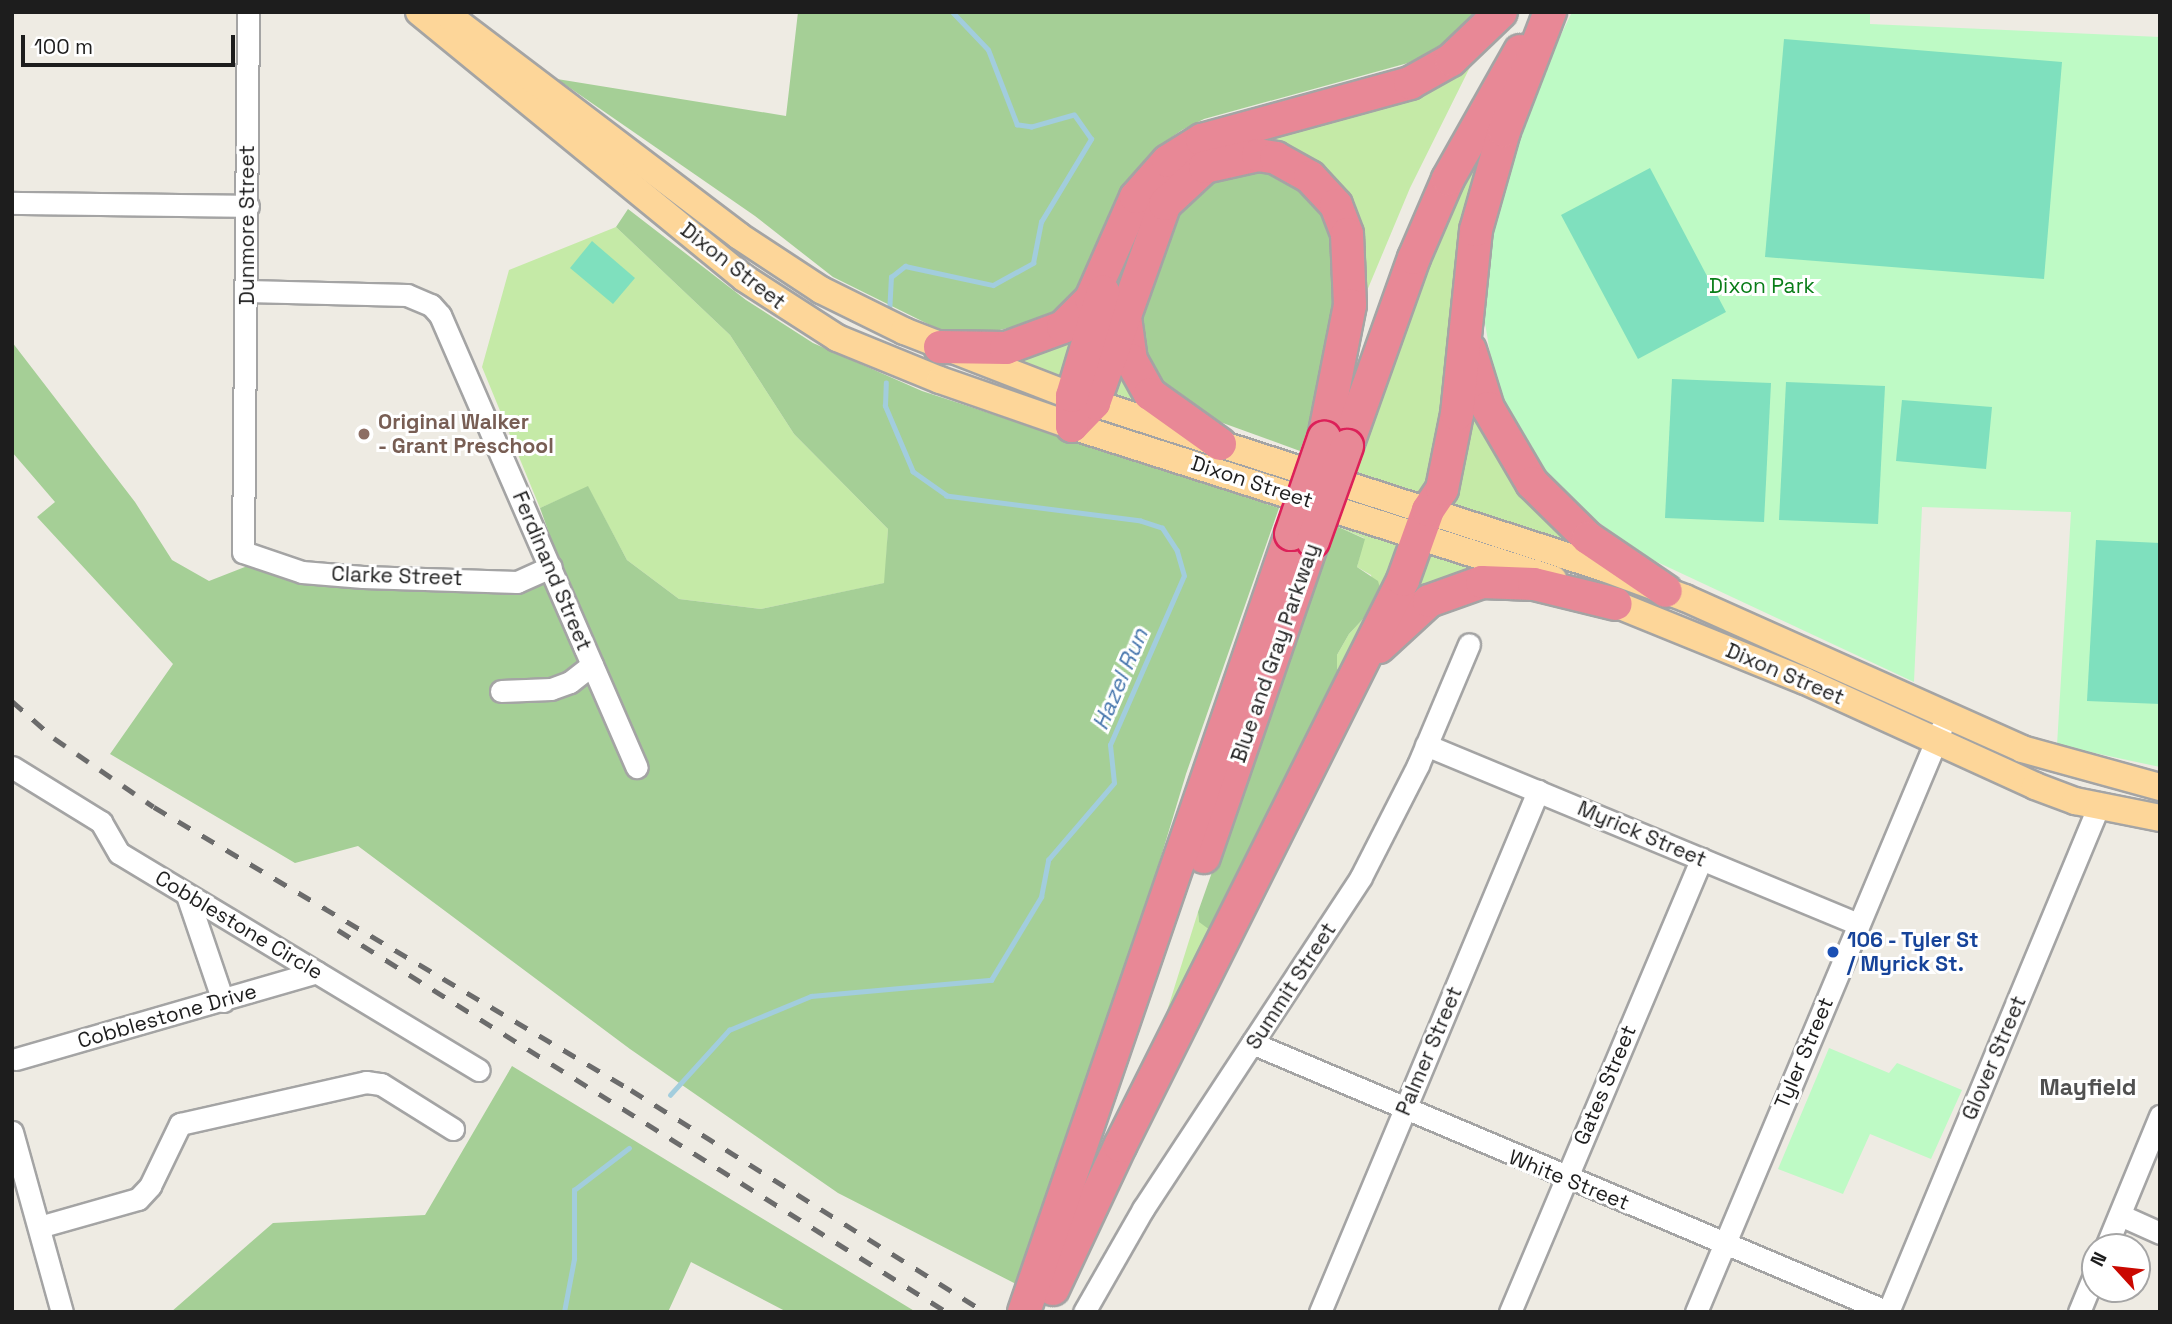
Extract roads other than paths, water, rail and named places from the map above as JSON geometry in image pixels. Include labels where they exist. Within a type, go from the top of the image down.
[{"type":"highway","points":[[940,347],[981,351],[1043,338],[1063,327],[1091,299],[1136,197],[1152,176],[1186,148],[1410,83],[1451,60],[1501,12]]},
{"type":"highway","name":"Blue and Gray Parkway","points":[[1024,1312],[1045,1293],[1423,189],[1477,84],[1521,12]]},
{"type":"highway","name":"Blue and Gray Parkway","points":[[1336,442],[1448,179],[1544,12]]},
{"type":"highway","points":[[1045,1293],[1353,682],[1403,580],[1423,522],[1442,489],[1452,443],[1474,239],[1490,176],[1550,12]]},
{"type":"highway","points":[[1079,408],[1125,312],[1156,222],[1190,177],[1240,156],[1276,158],[1294,166],[1336,205],[1351,254],[1350,306],[1336,442]]},
{"type":"highway","points":[[1079,408],[1113,253]]},
{"type":"highway","points":[[1125,312],[1131,359],[1150,394],[1220,444]]},
{"type":"highway","points":[[1465,324],[1488,408],[1532,483],[1588,538],[1666,591]]},
{"type":"highway","points":[[1353,682],[1401,623],[1429,601],[1462,587],[1516,581],[1616,604]]},
{"type":"main road","name":"Dixon Street","points":[[419,12],[744,278],[837,338],[940,380],[1079,408],[1220,444],[1423,522],[1616,604],[1941,729],[2160,787]]},
{"type":"main road","name":"Dixon Street","points":[[443,12],[492,46],[739,236],[834,297],[940,347],[1079,408],[1423,522],[1666,591],[1941,729],[2035,786],[2099,805],[2160,818]]},
{"type":"main road","points":[[455,12],[492,46]]},
{"type":"street","name":"Dunmore Street","points":[[243,552],[248,12]]},
{"type":"street","points":[[12,203],[248,206]]},
{"type":"street","name":"Ferdinand Street","points":[[247,291],[407,295],[431,305],[447,331],[637,767]]},
{"type":"street","name":"Clarke Street","points":[[243,552],[302,572],[363,577],[517,582],[551,567]]},
{"type":"street","name":"Summit Street","points":[[1084,1312],[1143,1209],[1361,877],[1426,745],[1469,644]]},
{"type":"street","points":[[500,691],[551,689],[570,682],[592,665]]},
{"type":"street","name":"Tyler Street","points":[[1696,1312],[1941,729]]},
{"type":"street","name":"Myrick Street","points":[[1426,745],[1858,924]]},
{"type":"street","name":"Cobblestone Circle","points":[[12,767],[101,822],[119,853],[479,1070]]},
{"type":"street","name":"Palmer Street","points":[[1320,1312],[1538,791]]},
{"type":"street","name":"Glover Street","points":[[1888,1312],[2099,805]]},
{"type":"street","name":"Gates Street","points":[[1510,1312],[1701,859]]},
{"type":"street","points":[[187,895],[223,1001]]},
{"type":"street","name":"Cobblestone Drive","points":[[14,1063],[317,972]]},
{"type":"street","name":"White Street","points":[[1252,1043],[1404,1111],[1888,1312]]},
{"type":"street","points":[[39,1227],[138,1199],[150,1186],[180,1124],[366,1082],[382,1084],[453,1129]]},
{"type":"street","points":[[2112,1233],[2160,1116]]},
{"type":"street","points":[[12,1132],[62,1312]]},
{"type":"street","points":[[2120,1215],[2160,1233]]},
{"type":"waterway","name":"Hazel Run","points":[[889,314],[891,277],[905,266],[993,285],[1033,263],[1041,222],[1091,139],[1074,115],[1032,127],[1017,125],[988,50],[952,12]]},
{"type":"waterway","name":"Hazel Run","points":[[670,1095],[729,1030],[811,996],[991,980],[1041,897],[1048,860],[1114,783],[1110,745],[1184,576],[1177,551],[1162,528],[1141,521],[947,496],[913,472],[885,406],[886,383]]},
{"type":"waterway","name":"Hazel Run","points":[[564,1312],[574,1259],[574,1190],[629,1148]]},
{"type":"railway","points":[[12,701],[54,738],[154,807],[631,1090],[985,1312]]},
{"type":"railway","points":[[338,930],[947,1312]]},
{"type":"place","name":"Original Walker - Grant Preschool","points":[[364,434]]},
{"type":"place","name":"106 - Tyler St / Myrick St.","points":[[1833,952]]},
{"type":"district","name":"Mayfield","points":[[2088,1087]]},
{"type":"park label","name":"Dixon Park","points":[[1762,286]]}]
